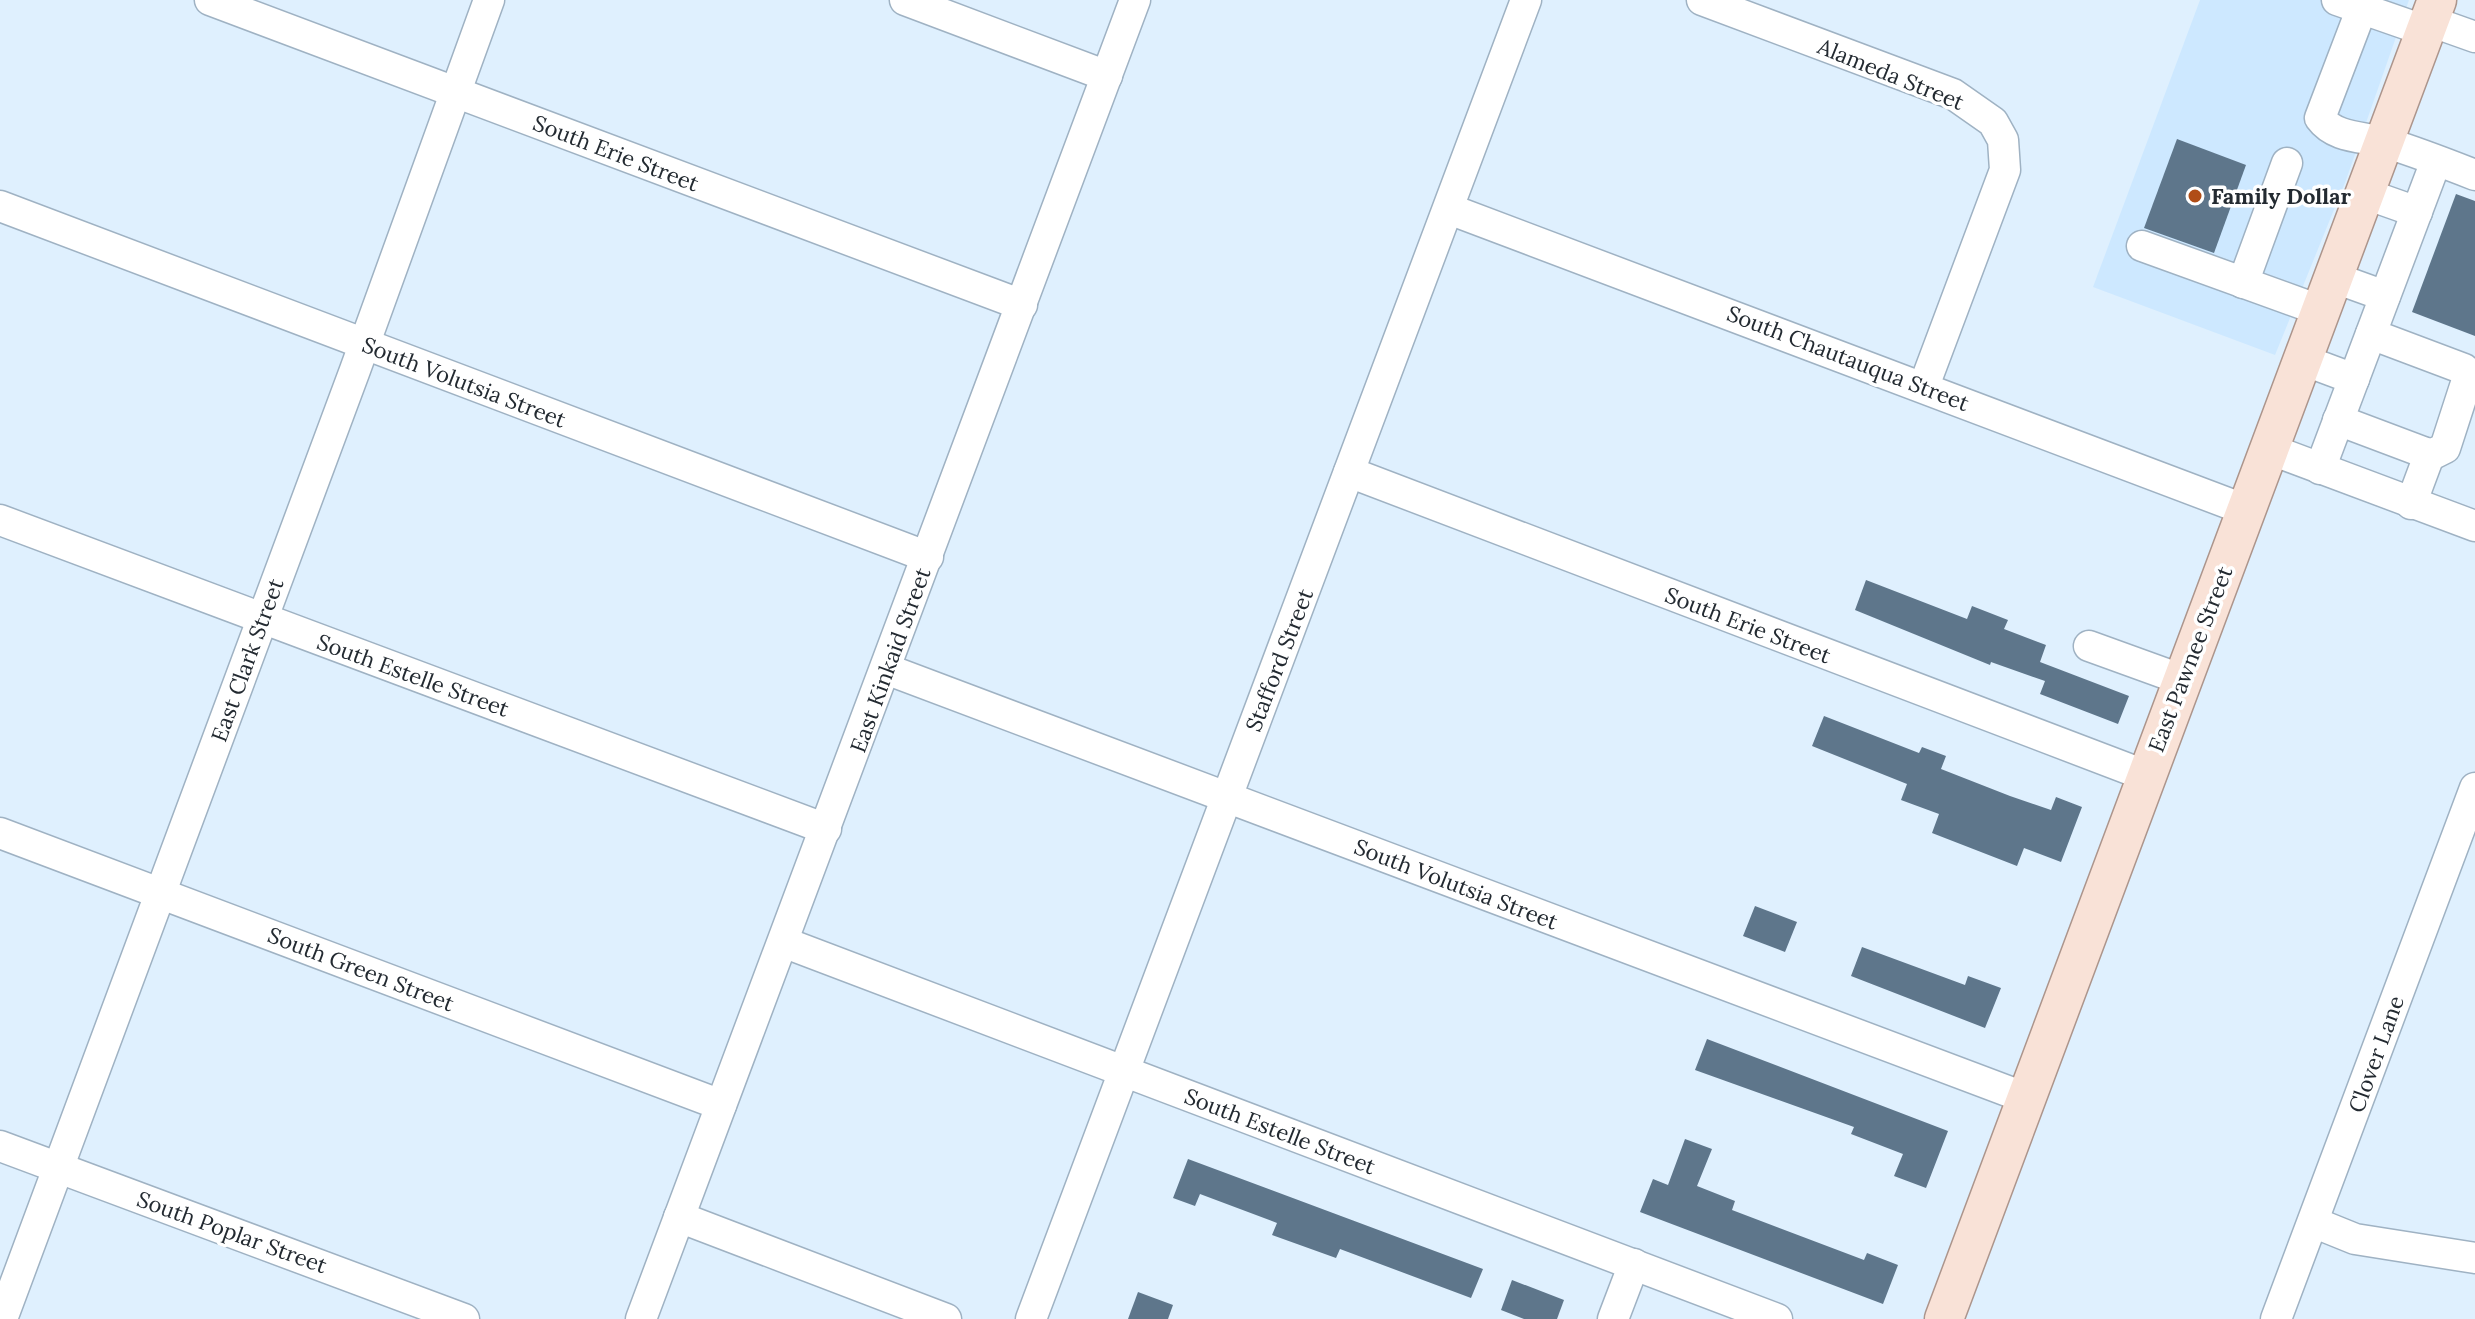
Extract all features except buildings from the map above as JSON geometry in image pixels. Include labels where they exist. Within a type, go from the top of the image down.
[{"type":"main road","name":"East Pawnee Street","points":[[1944,1319],[2431,17]]},
{"type":"street","name":"South Erie Street","points":[[210,0],[1022,305]]},
{"type":"street","name":"East Clark Street","points":[[2,1319],[489,0]]},
{"type":"street","points":[[905,0],[1107,76]]},
{"type":"street","name":"East Kinkaid Street","points":[[641,1319],[1135,0]]},
{"type":"street","name":"Stafford Street","points":[[1031,1319],[1526,0]]},
{"type":"street","name":"Alameda Street","points":[[1702,0],[1953,94],[1993,122],[2003,140],[2005,170],[1924,386]]},
{"type":"street","points":[[2474,170],[2436,161],[2386,142],[2339,132],[2320,118],[2354,3],[2431,17],[2475,37]]},
{"type":"street","points":[[2320,469],[2436,161]]},
{"type":"street","points":[[2243,283],[2287,163]]},
{"type":"street","points":[[2366,194],[2417,212]]},
{"type":"street","name":"South Volutsia Street","points":[[0,206],[928,557]]},
{"type":"street","name":"South Chautauqua Street","points":[[1449,209],[2246,510]]},
{"type":"street","points":[[2142,246],[2243,283],[2328,294],[2385,296]]},
{"type":"street","points":[[2338,420],[2426,453],[2439,454],[2445,448],[2469,374],[2371,334]]},
{"type":"street","points":[[2303,360],[2354,379]]},
{"type":"street","points":[[2269,449],[2475,526]]},
{"type":"street","points":[[2411,504],[2427,461],[2426,453]]},
{"type":"street","name":"South Erie Street","points":[[1349,472],[2147,776]]},
{"type":"street","name":"South Estelle Street","points":[[0,520],[826,829]]},
{"type":"street","points":[[2089,646],[2183,680]]},
{"type":"street","name":"South Volutsia Street","points":[[886,669],[2026,1098]]},
{"type":"street","name":"Clover Lane","points":[[2276,1319],[2475,788]]},
{"type":"street","name":"South Green Street","points":[[0,833],[721,1105]]},
{"type":"street","name":"South Estelle Street","points":[[783,942],[1777,1319]]},
{"type":"street","name":"South Poplar Street","points":[[0,1146],[464,1319]]},
{"type":"street","points":[[679,1217],[946,1319]]},
{"type":"street","points":[[2313,1222],[2355,1239],[2475,1258]]},
{"type":"street","points":[[1613,1319],[1634,1264]]},
{"type":"shaded area","points":[[2200,0],[2409,0],[2346,180],[2275,355],[2093,287]]},
{"type":"place","name":"Family Dollar","points":[[2195,196]]}]
